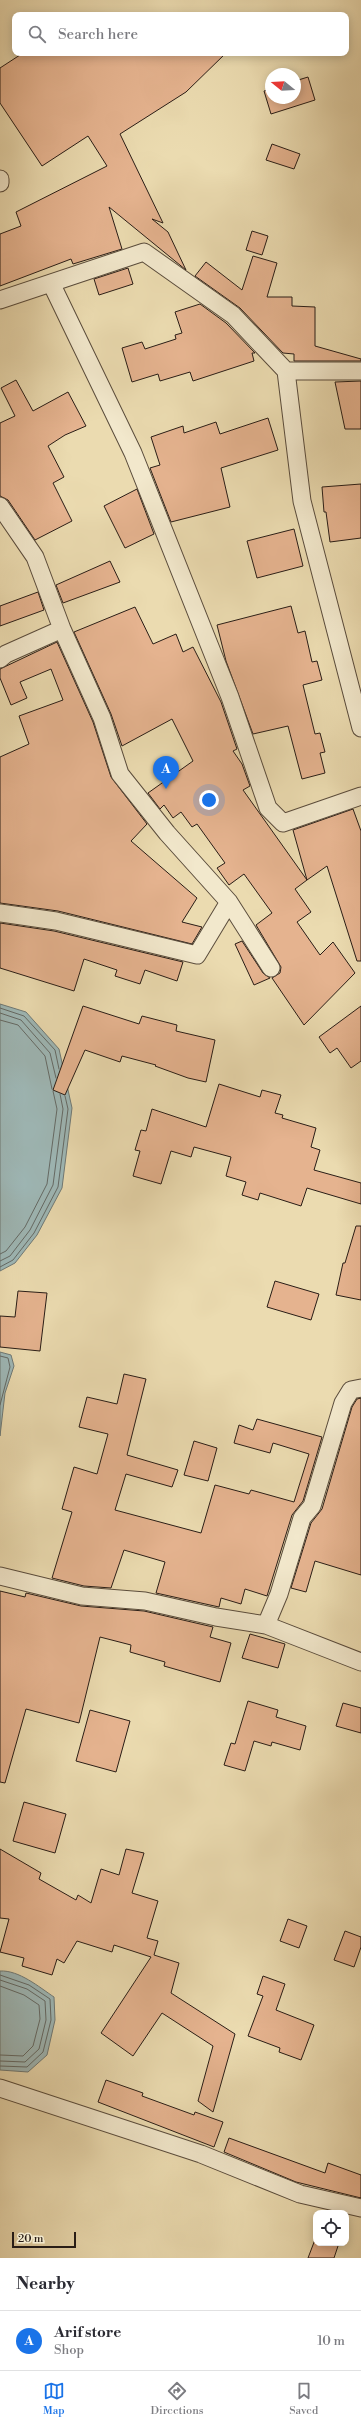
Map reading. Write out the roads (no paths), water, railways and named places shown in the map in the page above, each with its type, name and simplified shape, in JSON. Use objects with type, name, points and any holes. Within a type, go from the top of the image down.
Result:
[{"type":"street","points":[[0,300],[144,252],[234,315],[286,370],[302,501],[361,728]]},
{"type":"street","points":[[51,283],[133,454],[230,697],[268,808],[283,823],[361,796]]},
{"type":"street","points":[[286,370],[361,371]]},
{"type":"street","points":[[0,506],[35,557],[62,629],[102,718],[120,774],[167,833],[229,902],[271,968]]},
{"type":"street","points":[[0,659],[6,654],[62,629]]},
{"type":"street","points":[[0,913],[56,921],[197,955],[229,902]]},
{"type":"street","points":[[266,1625],[279,1594],[302,1518],[312,1506],[343,1403],[351,1390],[361,1388]]},
{"type":"street","points":[[0,1576],[82,1596],[145,1602],[266,1625],[361,1662]]},
{"type":"street","points":[[0,2088],[201,2154],[300,2194],[361,2208]]},
{"type":"water","points":[[0,1004],[26,1012],[59,1049],[72,1108],[62,1188],[37,1235],[15,1263],[0,1271]]},
{"type":"water","points":[[0,1352],[11,1355],[14,1366],[5,1393],[0,1436]]},
{"type":"water","points":[[0,1971],[7,1971],[21,1976],[54,1997],[55,2020],[47,2055],[28,2072],[0,2070]]},
{"type":"place","name":"Arif store","points":[[166,789]]}]
